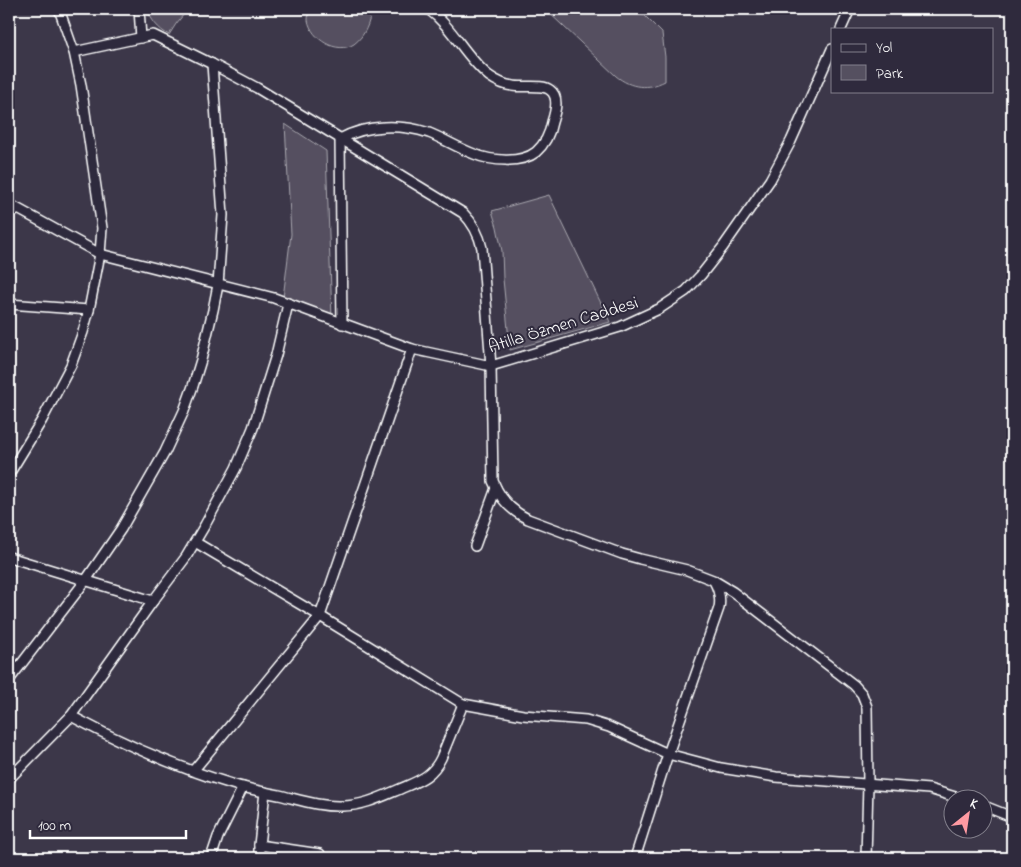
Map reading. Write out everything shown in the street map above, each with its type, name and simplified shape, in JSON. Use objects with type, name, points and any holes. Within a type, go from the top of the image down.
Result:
[{"type":"street","points":[[9,474],[65,379],[78,349],[89,310],[100,254],[102,228],[81,85],[74,52],[59,9]]},
{"type":"street","points":[[64,9],[64,24]]},
{"type":"street","points":[[139,9],[141,38]]},
{"type":"street","points":[[340,139],[366,129],[386,127],[408,129],[429,134],[481,157],[504,160],[527,157],[544,143],[555,112],[556,101],[552,91],[546,88],[513,86],[495,80],[484,72],[467,54],[441,20],[428,9]]},
{"type":"street","points":[[841,28],[850,9]]},
{"type":"street","points":[[74,52],[153,35],[212,64],[291,107],[340,139],[463,213],[475,227],[482,248],[491,366],[493,481],[499,495],[508,506],[528,519],[622,554],[688,570],[713,580],[733,592],[858,690],[867,707],[868,784],[866,858]]},
{"type":"street","name":"Atilla Özmen Caddesi","points":[[9,204],[100,254],[274,298],[412,349],[491,366],[620,327],[659,309],[686,291],[723,247],[770,180],[791,141],[831,51]]},
{"type":"street","points":[[9,680],[86,580],[137,502],[173,435],[190,394],[214,310],[218,285],[223,215],[212,64]]},
{"type":"street","points":[[340,139],[342,324]]},
{"type":"street","points":[[9,304],[89,310]]},
{"type":"street","points":[[9,780],[71,716],[195,542],[236,468],[253,428],[276,355],[288,304]]},
{"type":"street","points":[[193,771],[320,616],[412,349]]},
{"type":"street","points":[[474,546],[496,488]]},
{"type":"street","points":[[195,542],[463,704],[523,715],[575,718],[597,723],[668,754],[694,762],[747,772],[929,789],[944,794]]},
{"type":"street","points":[[9,557],[153,601]]},
{"type":"street","points":[[636,857],[668,754],[720,608],[720,596],[713,580]]},
{"type":"street","points":[[71,716],[123,742],[193,771],[243,787],[323,805],[343,806],[377,799],[422,780],[433,771],[438,765],[463,704]]},
{"type":"street","points":[[211,858],[218,837],[243,787]]},
{"type":"street","points":[[259,858],[265,792]]},
{"type":"street","points":[[994,810],[1012,817]]},
{"type":"street","points":[[259,846],[320,854]]},
{"type":"lane","points":[[636,857],[650,858]]},
{"type":"green space","points":[[147,9],[188,9],[169,35],[155,24]]},
{"type":"green space","points":[[310,9],[371,10],[368,24],[361,37],[354,44],[340,48],[319,39],[314,33],[308,20]]},
{"type":"green space","points":[[545,9],[638,9],[662,33],[665,81],[646,87],[633,85],[622,80]]},
{"type":"green space","points":[[285,124],[326,151],[332,319],[283,298],[291,234]]},
{"type":"green space","points":[[549,195],[610,322],[510,350],[502,251],[492,211]]}]
